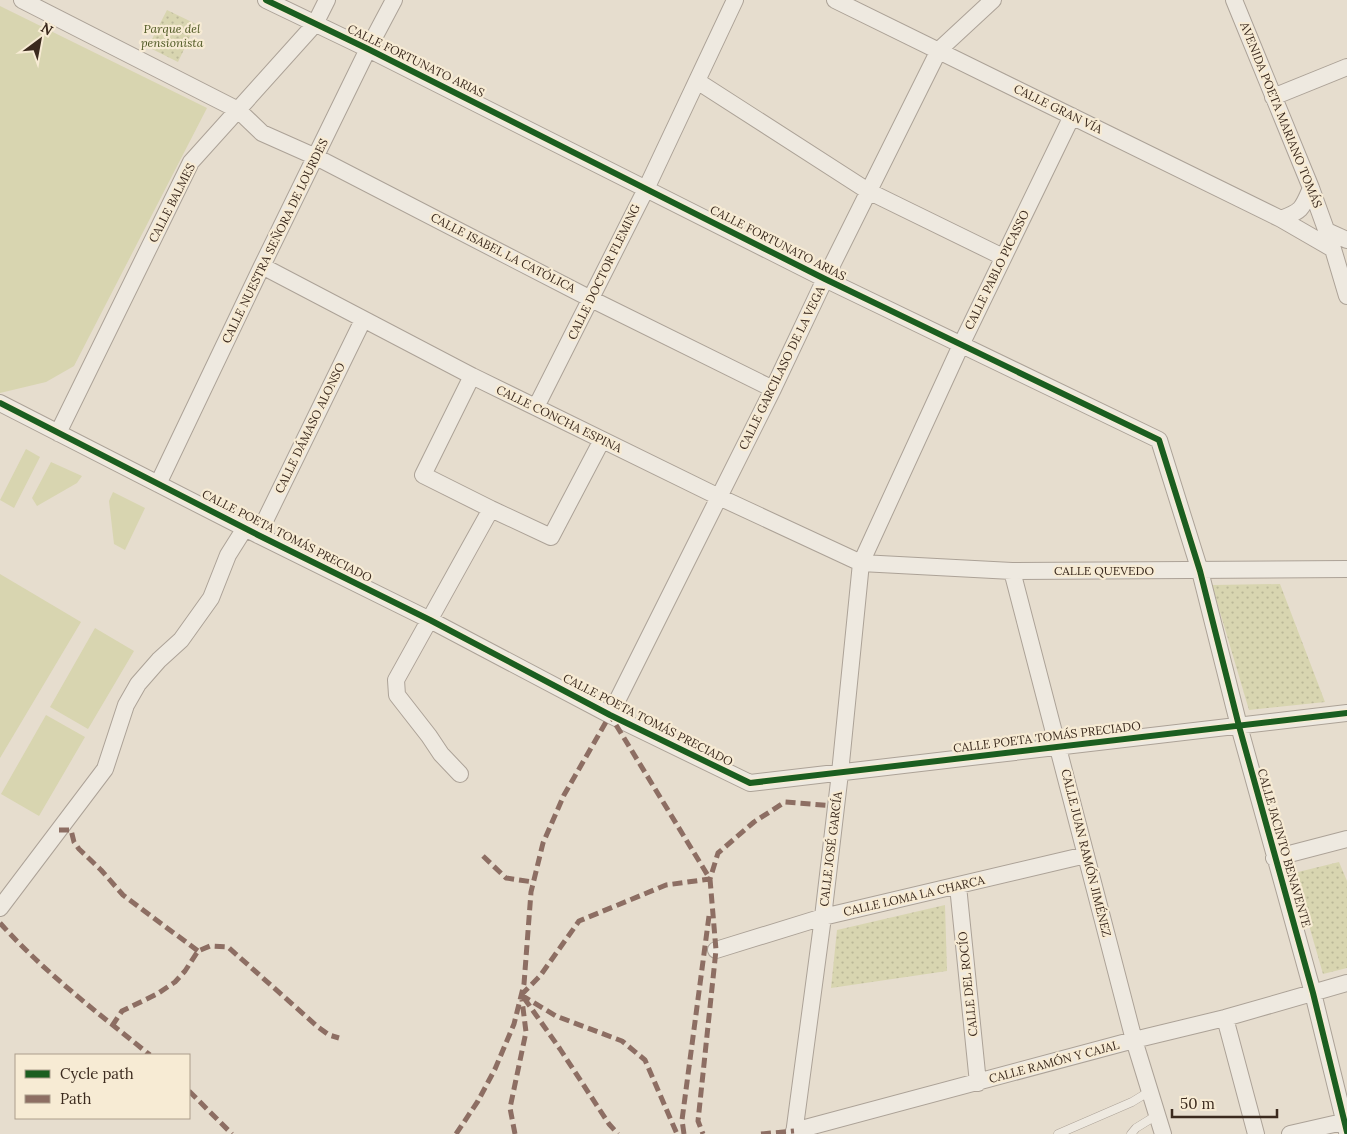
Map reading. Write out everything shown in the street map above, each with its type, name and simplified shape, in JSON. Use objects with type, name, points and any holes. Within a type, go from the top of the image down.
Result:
[{"type":"street","name":"CALLE FORTUNATO ARIAS","points":[[266,0],[368,49],[825,279],[1159,440],[1200,571]]},
{"type":"street","name":"CALLE BALMES","points":[[58,433],[191,162],[315,24],[327,0]]},
{"type":"street","name":"CALLE NUESTRA SEÑORA DE LOURDES","points":[[158,484],[262,266],[368,49],[394,0]]},
{"type":"street","name":"CALLE DOCTOR FLEMING","points":[[536,407],[646,189],[735,0]]},
{"type":"street","name":"CALLE GRAN VÍA","points":[[835,0],[1281,219],[1340,244]]},
{"type":"street","points":[[939,50],[993,0]]},
{"type":"street","name":"AVENIDA POETA MARIANO TOMÁS","points":[[1234,0],[1257,53],[1272,96],[1327,231],[1340,244],[1347,296]]},
{"type":"street","points":[[1245,0],[1257,53]]},
{"type":"street","name":"CALLE ISABEL LA CATÓLICA","points":[[33,2],[238,110],[262,133],[316,157],[773,389]]},
{"type":"street","name":"CALLE GARCILASO DE LA VEGA","points":[[610,715],[773,389],[868,191],[939,50]]},
{"type":"street","points":[[1272,96],[1347,67]]},
{"type":"street","points":[[697,81],[868,191],[1003,257]]},
{"type":"street","name":"CALLE PABLO PICASSO","points":[[861,563],[961,344],[1072,116]]},
{"type":"street","points":[[1281,219],[1298,212],[1304,205],[1311,188]]},
{"type":"street","name":"CALLE CONCHA ESPINA","points":[[262,266],[472,376],[719,497],[861,563]]},
{"type":"street","name":"CALLE DÁMASO ALONSO","points":[[0,908],[105,769],[126,705],[138,684],[180,640],[211,598],[228,556],[251,532],[363,320]]},
{"type":"street","points":[[472,376],[423,475],[490,510],[551,537],[602,440]]},
{"type":"street","name":"CALLE POETA TOMÁS PRECIADO","points":[[0,404],[251,532],[430,620],[610,715],[750,783],[1347,713]]},
{"type":"street","points":[[460,774],[440,754],[397,695],[396,680],[490,510]]},
{"type":"street","name":"CALLE QUEVEDO","points":[[861,563],[1012,571],[1347,570]]},
{"type":"street","name":"CALLE JOSÉ GARCÍA","points":[[794,1132],[840,773],[861,563]]},
{"type":"street","name":"CALLE JUAN RAMÓN JIMÉNEZ","points":[[1012,571],[1134,1040],[1163,1134]]},
{"type":"street","name":"CALLE JACINTO BENAVENTE","points":[[1200,571],[1239,726],[1274,858],[1313,993],[1346,1125]]},
{"type":"street","points":[[1274,858],[1347,839]]},
{"type":"street","name":"CALLE LOMA LA CHARCA","points":[[716,950],[823,917],[1086,855]]},
{"type":"street","name":"CALLE DEL ROCÍO","points":[[958,886],[978,1083]]},
{"type":"street","name":"CALLE RAMÓN Y CAJAL","points":[[794,1132],[1347,984]]},
{"type":"street","points":[[1225,1018],[1256,1134]]},
{"type":"street","points":[[1290,1134],[1346,1125]]},
{"type":"lane","points":[[1058,1134],[1132,1102],[1150,1091]]},
{"type":"lane","points":[[1131,1134],[1136,1128],[1157,1115]]},
{"type":"green space","points":[[0,6],[207,108],[74,366],[46,382],[0,393]]},
{"type":"green space","name":"Parque del pensionista","points":[[167,10],[196,24],[178,62],[148,47]]},
{"type":"green space","points":[[26,449],[40,457],[14,508],[0,500]]},
{"type":"green space","points":[[51,462],[82,476],[77,483],[37,506],[32,498]]},
{"type":"green space","points":[[113,492],[145,508],[125,550],[114,544],[109,501]]},
{"type":"green space","points":[[0,574],[81,622],[0,758]]},
{"type":"green space","points":[[1280,584],[1325,702],[1249,710],[1212,585]]},
{"type":"green space","points":[[95,628],[134,651],[88,729],[50,707]]},
{"type":"green space","points":[[46,715],[85,737],[39,816],[1,794]]},
{"type":"green space","points":[[1339,862],[1347,881],[1347,968],[1323,974],[1294,873]]},
{"type":"green space","points":[[945,905],[947,971],[831,988],[837,930]]},
{"type":"marked path","points":[[456,1134],[478,1101],[495,1069],[514,1024],[524,984],[531,892],[543,843],[564,795],[610,715],[710,879],[716,950],[698,1121],[703,1134]]},
{"type":"marked path","points":[[521,995],[540,976],[579,921],[666,885],[710,879],[718,853],[754,822],[785,802],[836,806]]},
{"type":"marked path","points":[[59,830],[71,830],[74,842],[79,849],[123,895],[198,951]]},
{"type":"marked path","points":[[483,856],[506,878],[533,882]]},
{"type":"marked path","points":[[684,1134],[682,1120],[709,916]]},
{"type":"marked path","points":[[0,923],[54,976],[149,1054]]},
{"type":"marked path","points":[[112,1026],[122,1011],[157,994],[175,982],[198,951],[210,946],[228,947],[318,1027],[329,1035],[339,1038]]},
{"type":"marked path","points":[[521,995],[556,1016],[622,1041],[645,1060],[677,1134]]},
{"type":"marked path","points":[[524,998],[609,1124],[618,1134]]},
{"type":"marked path","points":[[515,1134],[510,1108],[526,1032],[522,1000]]},
{"type":"marked path","points":[[190,1092],[232,1134]]},
{"type":"marked path","points":[[761,1134],[794,1131]]},
{"type":"cycle path","points":[[266,0],[368,49],[825,279],[1159,440],[1200,571],[1239,726],[1313,993],[1347,1132]]},
{"type":"cycle path","points":[[0,403],[258,535],[430,620],[610,715],[750,783],[1347,713]]}]
